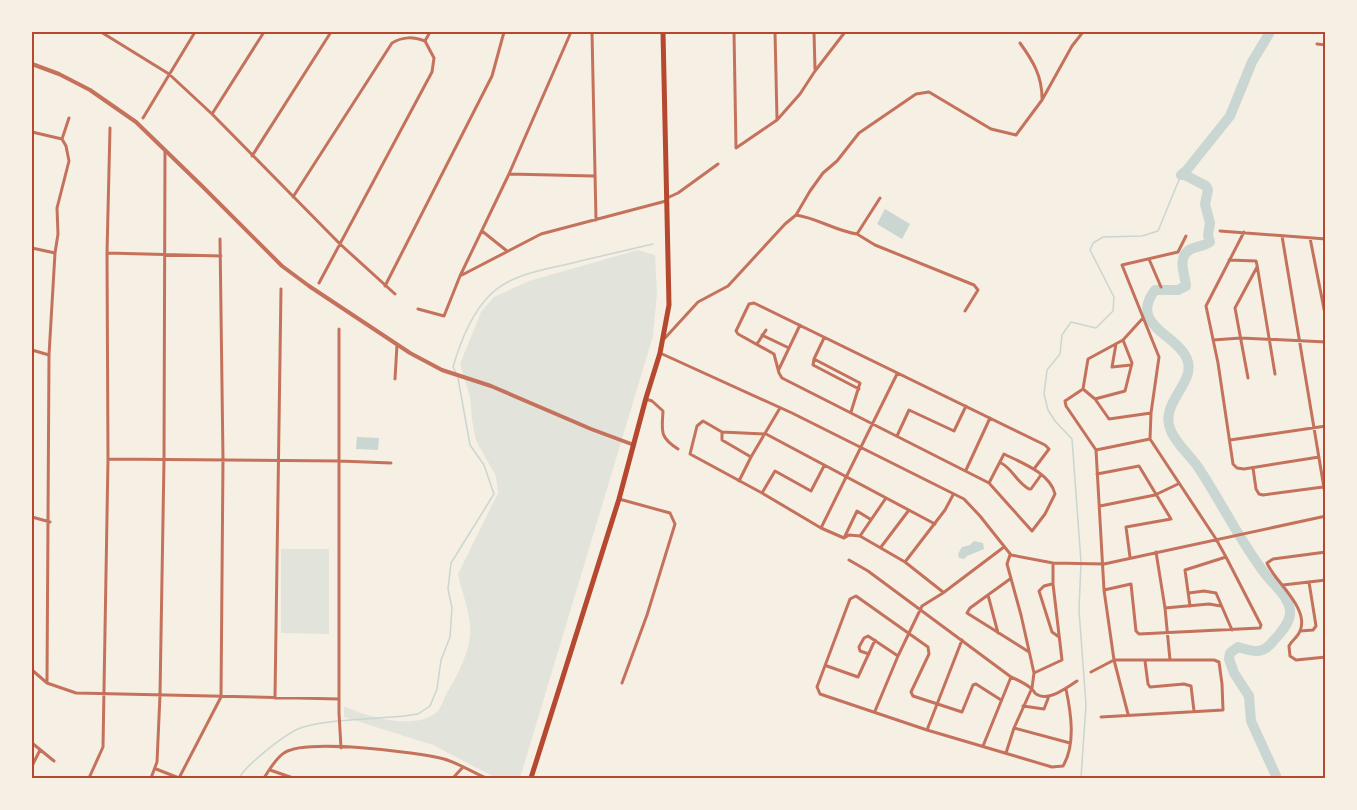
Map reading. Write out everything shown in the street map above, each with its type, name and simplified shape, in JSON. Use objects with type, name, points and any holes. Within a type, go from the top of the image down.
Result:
[{"type":"main road","points":[[531,778],[619,499],[664,339],[669,305],[669,257],[663,32]]},
{"type":"street","points":[[101,32],[169,74],[212,114],[340,244],[395,294]]},
{"type":"street","points":[[144,118],[195,32]]},
{"type":"street","points":[[212,114],[264,32]]},
{"type":"street","points":[[252,156],[331,32]]},
{"type":"street","points":[[425,41],[430,32]]},
{"type":"street","points":[[385,286],[492,76],[504,32]]},
{"type":"street","points":[[418,309],[444,316],[571,32]]},
{"type":"street","points":[[592,32],[596,220]]},
{"type":"street","points":[[734,32],[736,148],[777,120],[800,94],[845,32]]},
{"type":"street","points":[[775,32],[777,120]]},
{"type":"street","points":[[814,32],[815,71]]},
{"type":"street","points":[[664,339],[698,302],[728,286],[796,215],[823,173],[837,161],[859,133],[916,94],[929,92],[991,129],[1016,135],[1042,100],[1072,46],[1083,32]]},
{"type":"street","points":[[293,197],[392,43],[412,37],[425,41],[434,58],[432,72],[319,283]]},
{"type":"street","points":[[1020,43],[1038,69],[1042,100]]},
{"type":"street","points":[[1317,44],[1326,45]]},
{"type":"street","points":[[32,64],[90,90],[136,122],[282,266],[410,353],[442,370],[491,386],[634,445]]},
{"type":"street","points":[[62,139],[69,118]]},
{"type":"street","points":[[89,778],[103,751],[110,128]]},
{"type":"street","points":[[32,132],[62,139],[69,161],[58,202],[50,355],[47,683]]},
{"type":"street","points":[[151,778],[156,769],[160,695],[164,460],[165,149]]},
{"type":"street","points":[[460,276],[541,234],[667,199],[718,164]]},
{"type":"street","points":[[509,174],[594,176]]},
{"type":"street","points":[[857,234],[880,198]]},
{"type":"street","points":[[796,215],[857,234],[875,244],[974,285],[978,290],[965,311]]},
{"type":"street","points":[[482,231],[507,251]]},
{"type":"street","points":[[1221,231],[1326,239]]},
{"type":"street","points":[[1244,232],[1206,306],[1233,464],[1237,468],[1253,468],[1319,457]]},
{"type":"street","points":[[1104,590],[1131,584],[1137,633],[1232,630],[1260,628],[1261,625],[1227,557],[1150,439],[1151,413],[1159,357],[1122,265],[1178,252],[1186,236]]},
{"type":"street","points":[[1282,236],[1326,500]]},
{"type":"street","points":[[1310,238],[1326,319]]},
{"type":"street","points":[[156,769],[179,778],[221,697],[223,459],[220,239]]},
{"type":"street","points":[[32,248],[55,253]]},
{"type":"street","points":[[107,253],[221,256]]},
{"type":"street","points":[[1149,259],[1161,288]]},
{"type":"street","points":[[1230,260],[1256,261],[1275,374]]},
{"type":"street","points":[[1248,378],[1235,309],[1257,265]]},
{"type":"street","points":[[275,698],[281,289]]},
{"type":"street","points":[[989,483],[1004,454],[1034,469],[1052,486],[1055,494],[1045,514],[1032,531],[989,483],[782,378],[774,354],[736,331],[749,304],[754,303],[1038,441],[1049,448],[1034,469]]},
{"type":"street","points":[[1128,714],[1114,660],[1104,590],[1096,450],[1066,406],[1065,401],[1083,389],[1088,359],[1123,340],[1143,318]]},
{"type":"street","points":[[779,369],[800,325]]},
{"type":"street","points":[[339,329],[339,732],[341,748]]},
{"type":"street","points":[[757,344],[766,330]]},
{"type":"street","points":[[762,335],[789,348]]},
{"type":"street","points":[[824,338],[813,365],[859,390]]},
{"type":"street","points":[[1213,340],[1241,338],[1326,342]]},
{"type":"street","points":[[1095,399],[1125,391],[1131,365],[1123,340]]},
{"type":"street","points":[[395,379],[397,344]]},
{"type":"street","points":[[1116,344],[1112,367],[1131,365]]},
{"type":"street","points":[[32,350],[50,355]]},
{"type":"street","points":[[660,353],[780,408],[964,499],[1011,555],[1053,563],[1104,564],[1229,535],[1326,516]]},
{"type":"street","points":[[814,359],[860,384],[850,412]]},
{"type":"street","points":[[820,528],[897,374]]},
{"type":"street","points":[[1083,389],[1095,399],[1109,419],[1151,413]]},
{"type":"street","points":[[646,399],[652,401],[663,411],[661,429],[663,436],[678,449]]},
{"type":"street","points":[[897,436],[909,410],[954,431],[966,406]]},
{"type":"street","points":[[740,481],[751,457],[780,408]]},
{"type":"street","points":[[966,470],[990,418]]},
{"type":"street","points":[[844,538],[820,528],[690,454],[699,423],[703,421],[722,432],[766,434],[935,524]]},
{"type":"street","points":[[1230,440],[1326,426]]},
{"type":"street","points":[[722,432],[722,440],[751,457]]},
{"type":"street","points":[[1096,450],[1150,439]]},
{"type":"street","points":[[108,459],[340,461],[391,464]]},
{"type":"street","points":[[1000,463],[1008,467],[1022,485],[1029,489],[1041,476]]},
{"type":"street","points":[[762,493],[776,471],[811,491],[824,466]]},
{"type":"street","points":[[1097,474],[1139,466],[1171,519],[1126,527],[1130,558]]},
{"type":"street","points":[[1253,468],[1259,494],[1323,487]]},
{"type":"street","points":[[1100,506],[1155,495],[1179,484]]},
{"type":"street","points":[[905,562],[945,510],[952,495]]},
{"type":"street","points":[[860,536],[886,498]]},
{"type":"street","points":[[619,499],[670,513],[675,524],[650,605],[622,683]]},
{"type":"street","points":[[881,547],[909,510]]},
{"type":"street","points":[[844,538],[857,512],[870,519]]},
{"type":"street","points":[[32,517],[50,522]]},
{"type":"street","points":[[844,538],[849,535],[860,536],[881,547],[905,562],[943,593]]},
{"type":"street","points":[[875,711],[920,609],[1004,547]]},
{"type":"street","points":[[1156,552],[1170,660]]},
{"type":"street","points":[[1326,552],[1269,560],[1268,566],[1293,599],[1301,619],[1300,632],[1289,646],[1292,658],[1296,660],[1326,657]]},
{"type":"street","points":[[1006,753],[1014,728],[1032,688],[1034,673],[1007,564],[1011,555]]},
{"type":"street","points":[[1190,606],[1185,570],[1227,557]]},
{"type":"street","points":[[849,560],[868,571],[1011,677],[1032,688],[1041,697],[1066,689],[1077,681]]},
{"type":"street","points":[[1034,673],[1061,661],[1053,563]]},
{"type":"street","points":[[1010,579],[970,608],[967,613],[1029,652]]},
{"type":"street","points":[[1283,585],[1326,580]]},
{"type":"street","points":[[1300,632],[1313,630],[1316,626],[1309,582]]},
{"type":"street","points":[[1053,584],[1044,586],[1040,591],[1052,632],[1059,637]]},
{"type":"street","points":[[1189,593],[1204,591],[1216,593],[1232,630]]},
{"type":"street","points":[[988,595],[998,633]]},
{"type":"street","points":[[1001,700],[976,684],[973,685],[962,712],[936,705],[912,694],[929,649],[855,596],[850,599],[817,687],[820,694],[927,730],[1052,767],[1063,766],[1070,743],[1071,728],[1066,689]]},
{"type":"street","points":[[1165,608],[1209,604],[1221,606]]},
{"type":"street","points":[[869,654],[860,651],[859,647],[868,636],[898,656]]},
{"type":"street","points":[[826,666],[858,677],[875,640]]},
{"type":"street","points":[[927,730],[962,640]]},
{"type":"street","points":[[1091,672],[1114,660],[1214,660],[1219,662],[1223,710],[1101,717]]},
{"type":"street","points":[[1145,661],[1150,687],[1184,684],[1191,686],[1194,711]]},
{"type":"street","points":[[32,670],[47,683],[76,693],[339,699]]},
{"type":"street","points":[[983,746],[1011,677]]},
{"type":"street","points":[[1023,706],[1044,709],[1049,696]]},
{"type":"street","points":[[1014,728],[1070,743]]},
{"type":"street","points":[[32,743],[54,760]]},
{"type":"street","points":[[264,778],[283,753],[292,749],[316,746],[380,748],[445,759],[486,778]]},
{"type":"street","points":[[32,766],[40,750]]},
{"type":"street","points":[[453,778],[463,767]]},
{"type":"street","points":[[270,770],[293,778]]},
{"type":"shaded area","points":[[885,209],[910,224],[902,239],[877,224]]},
{"type":"shaded area","points":[[638,250],[655,255],[657,293],[653,336],[520,778],[496,778],[433,745],[344,717],[344,706],[391,720],[416,721],[428,718],[439,710],[465,657],[470,629],[458,574],[498,493],[496,476],[476,441],[470,397],[460,364],[481,312],[494,297],[529,281]]},
{"type":"shaded area","points":[[357,437],[379,438],[378,450],[356,449]]},
{"type":"shaded area","points":[[974,541],[983,543],[984,549],[964,559],[959,558],[958,554],[962,547]]},
{"type":"shaded area","points":[[281,549],[329,549],[329,634],[281,633]]},
{"type":"waterway","points":[[1181,175],[1230,116],[1252,62],[1270,32]]},
{"type":"waterway","points":[[1081,778],[1086,705],[1079,610],[1081,562],[1072,439],[1048,410],[1044,394],[1047,370],[1060,354],[1062,335],[1071,322],[1096,328],[1113,311],[1114,297],[1090,250],[1093,243],[1103,237],[1142,236],[1158,231],[1181,175]]},
{"type":"waterway","points":[[1181,175],[1206,186],[1208,190],[1205,204],[1210,223],[1208,235],[1210,242],[1186,252],[1182,266],[1186,286],[1178,290],[1155,290],[1148,302],[1147,312],[1158,329],[1182,351],[1189,368],[1169,411],[1168,421],[1171,431],[1198,467],[1248,549],[1285,597],[1290,608],[1287,624],[1270,645],[1258,651],[1238,647],[1230,653],[1229,659],[1234,673],[1249,696],[1251,721],[1277,778]]},
{"type":"waterway","points":[[456,373],[453,367],[466,330],[482,304],[497,289],[518,277],[653,244]]},
{"type":"waterway","points":[[239,778],[268,749],[303,727],[340,721],[418,714],[430,706],[437,689],[441,660],[450,637],[452,608],[448,589],[451,563],[494,494],[484,465],[470,445],[458,378]]}]
